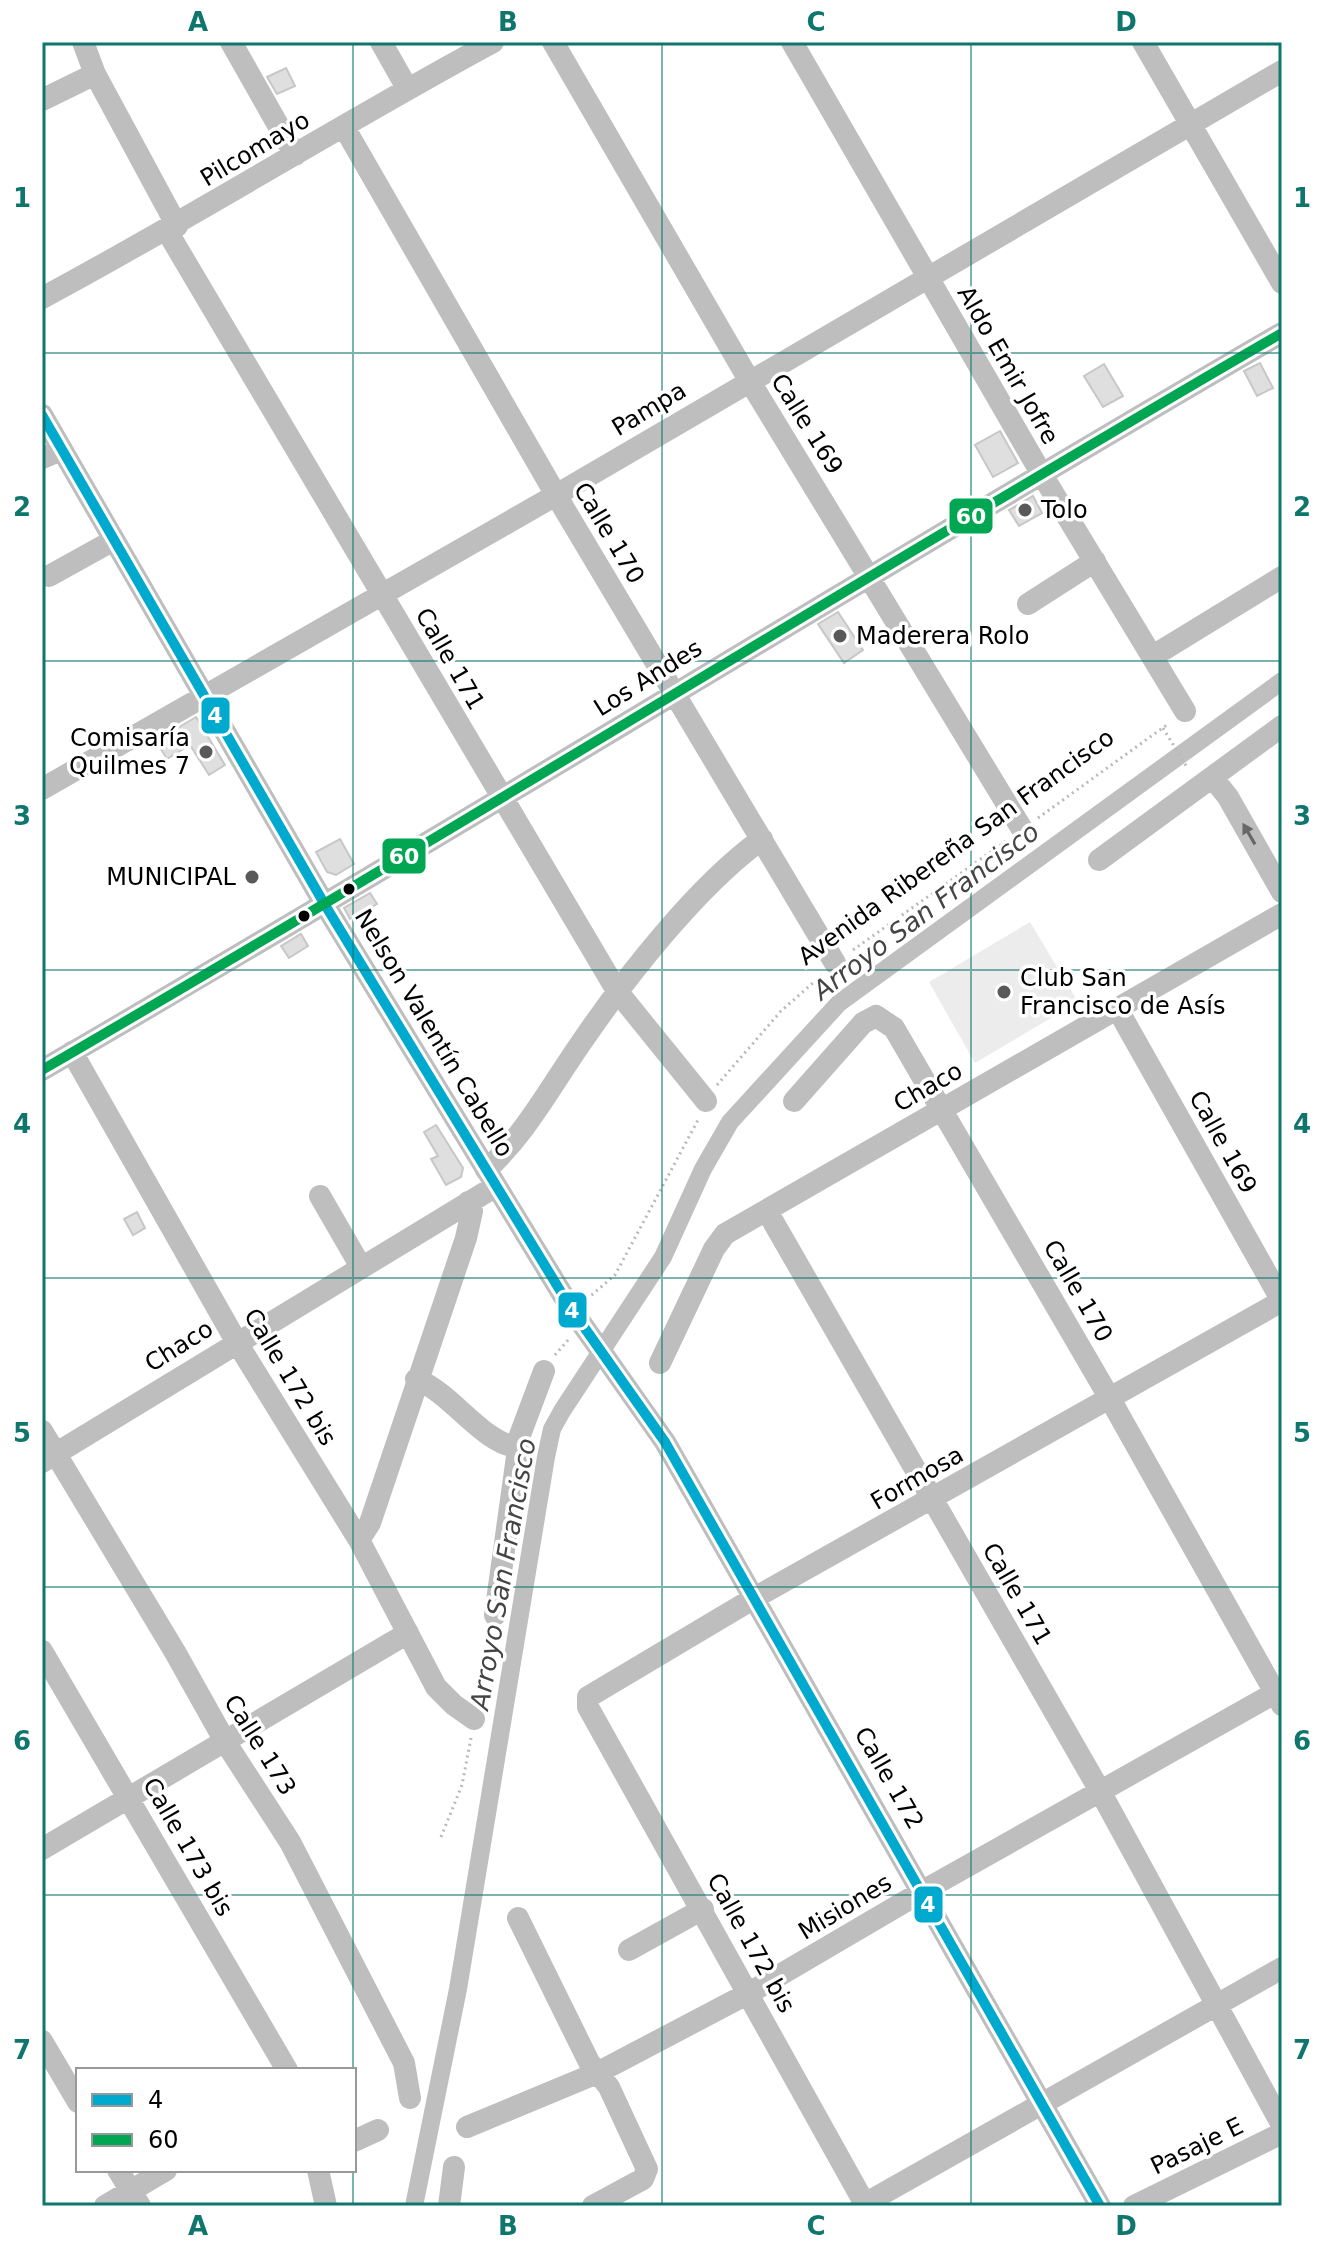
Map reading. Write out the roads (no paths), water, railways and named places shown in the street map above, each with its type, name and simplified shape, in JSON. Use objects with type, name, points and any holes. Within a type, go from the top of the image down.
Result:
[{"type":"street","name":"Calle 171","points":[[83,42],[95,74],[172,228],[502,800],[617,991],[706,1101]]},
{"type":"street","points":[[231,42],[295,155]]},
{"type":"street","points":[[381,42],[407,88]]},
{"type":"street","name":"Pilcomayo","points":[[42,298],[172,228],[407,88],[493,42]]},
{"type":"street","name":"Calle 169","points":[[553,42],[749,380],[1022,829]]},
{"type":"street","name":"Aldo Emir Jofre","points":[[792,42],[1041,473],[1185,711]]},
{"type":"street","points":[[1143,42],[1282,283]]},
{"type":"street","name":"Pampa","points":[[42,789],[556,495],[1282,71]]},
{"type":"street","points":[[42,100],[95,74]]},
{"type":"street","name":"Calle 170","points":[[344,127],[556,495],[835,963]]},
{"type":"street","name":"Los Andes","points":[[42,1070],[502,800],[674,692],[1282,333]]},
{"type":"street","name":"Nelson Valentín Cabello","points":[[42,415],[51,454],[114,540],[325,905],[576,1324],[624,1381]]},
{"type":"street","points":[[49,576],[114,540]]},
{"type":"street","points":[[1028,604],[1095,561]]},
{"type":"street","points":[[1153,656],[1282,577]]},
{"type":"street","points":[[1099,860],[1203,778],[1282,726]]},
{"type":"street","points":[[1203,778],[1228,797],[1282,892]]},
{"type":"street","name":"Chaco","points":[[49,1458],[468,1202],[491,1178],[617,991],[733,860],[762,839]]},
{"type":"street","name":"Chaco","points":[[660,1363],[719,1241],[943,1108],[1282,914]]},
{"type":"street","name":"Calle 169","points":[[1118,1010],[1282,1301]]},
{"type":"street","name":"Calle 170","points":[[794,1101],[863,1023],[876,1016],[894,1028],[943,1108],[1280,1696]]},
{"type":"street","name":"Calle 172 bis","points":[[72,1052],[236,1341],[359,1540],[436,1687],[474,1719]]},
{"type":"street","points":[[320,1196],[361,1267]]},
{"type":"street","points":[[359,1540],[370,1523],[466,1238],[472,1211],[468,1202]]},
{"type":"street","name":"Calle 171","points":[[767,1211],[1100,1791],[1219,2004],[1282,2125]]},
{"type":"street","name":"Formosa","points":[[588,1707],[592,1692],[1282,1301]]},
{"type":"street","points":[[495,1615],[518,1447],[544,1371]]},
{"type":"street","points":[[416,1379],[442,1391],[500,1443],[518,1447]]},
{"type":"street","name":"Calle 172","points":[[624,1381],[665,1442],[756,1597],[1100,2206]]},
{"type":"street","name":"Calle 173","points":[[42,1431],[49,1458],[175,1652],[226,1743],[306,1870],[404,2063],[410,2098]]},
{"type":"street","points":[[42,1849],[408,1633]]},
{"type":"street","name":"Calle 173 bis","points":[[42,1651],[286,2068]]},
{"type":"street","name":"Misiones","points":[[467,2127],[597,2073],[749,1993],[1100,1791],[1280,1696]]},
{"type":"street","name":"Calle 172 bis","points":[[588,1707],[703,1909],[864,2205]]},
{"type":"street","points":[[629,1950],[703,1909]]},
{"type":"street","points":[[518,1918],[597,2073],[609,2087],[647,2169],[643,2179],[593,2206]]},
{"type":"street","points":[[864,2205],[1282,1968]]},
{"type":"street","points":[[42,2041],[76,2099]]},
{"type":"street","points":[[356,2140],[378,2130]]},
{"type":"street","name":"Pasaje E","points":[[1134,2206],[1282,2133]]},
{"type":"street","points":[[449,2206],[454,2167]]},
{"type":"street","points":[[119,2172],[135,2198]]},
{"type":"street","points":[[105,2206],[135,2198],[164,2172]]},
{"type":"street","points":[[318,2172],[326,2206]]},
{"type":"waterway","name":"Arroyo San Francisco","points":[[414,2206],[458,1989],[546,1457],[552,1429],[562,1411],[663,1257],[703,1169],[730,1122],[839,1003],[1282,681]]},
{"type":"place","name":"Tolo","points":[[1025,510]]},
{"type":"place","name":"Maderera Rolo","points":[[840,636]]},
{"type":"place","name":"Comisaría Quilmes 7","points":[[206,752]]},
{"type":"place","name":"MUNICIPAL","points":[[252,877]]},
{"type":"place","name":"Club San Francisco de Asís","points":[[1004,992]]}]
